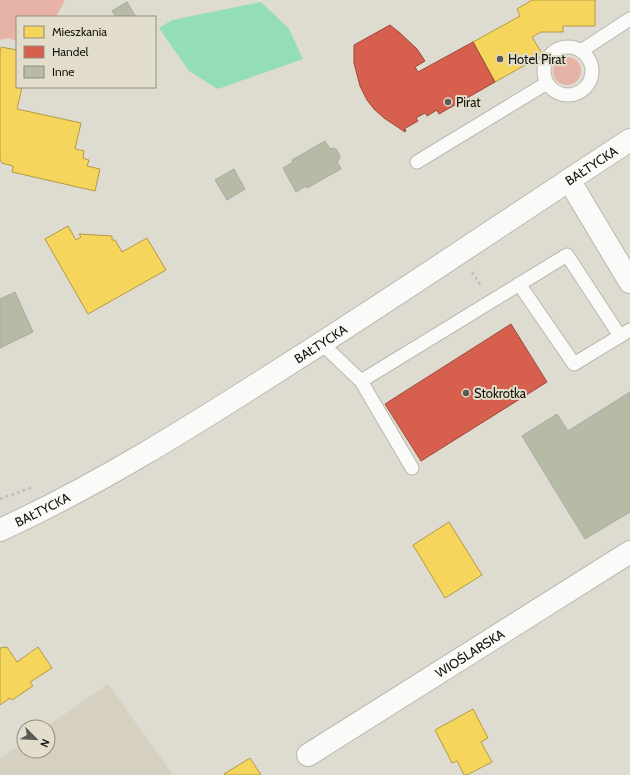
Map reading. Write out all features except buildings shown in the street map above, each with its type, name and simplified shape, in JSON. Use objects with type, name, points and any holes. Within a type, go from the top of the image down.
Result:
[{"type":"main road","name":"BAŁTYCKA","points":[[0,530],[128,463],[224,406],[630,140]]},
{"type":"main road","points":[[569,180],[630,282]]},
{"type":"main road","name":"WIOŚLARSKA","points":[[308,755],[630,552]]},
{"type":"lane","points":[[581,51],[630,19]]},
{"type":"lane","points":[[566,47],[574,48],[587,56],[591,63],[593,71],[591,79],[588,86],[582,92],[567,96],[558,94],[547,83],[544,75],[544,68],[547,60],[558,49],[566,47]]},
{"type":"lane","points":[[418,162],[547,83]]},
{"type":"lane","points":[[361,381],[519,284],[567,255],[625,333],[574,364],[519,284]]},
{"type":"lane","points":[[322,343],[361,381],[412,468]]},
{"type":"path","points":[[472,271],[482,288]]},
{"type":"shaded area","points":[[0,0],[65,0],[57,16],[16,16],[16,41],[8,38],[0,40]]},
{"type":"shaded area","points":[[261,2],[289,29],[303,59],[218,89],[189,71],[159,28],[172,20]]},
{"type":"shaded area","points":[[567,57],[577,61],[581,71],[577,81],[567,85],[557,81],[553,71],[557,61]]},
{"type":"shaded area","points":[[108,684],[173,775],[0,775],[0,759],[16,748],[16,759],[56,759],[56,720]]},
{"type":"place","name":"Hotel Pirat","points":[[500,59]]},
{"type":"place","name":"Pirat","points":[[448,102]]},
{"type":"place","name":"Stokrotka","points":[[466,393]]}]
